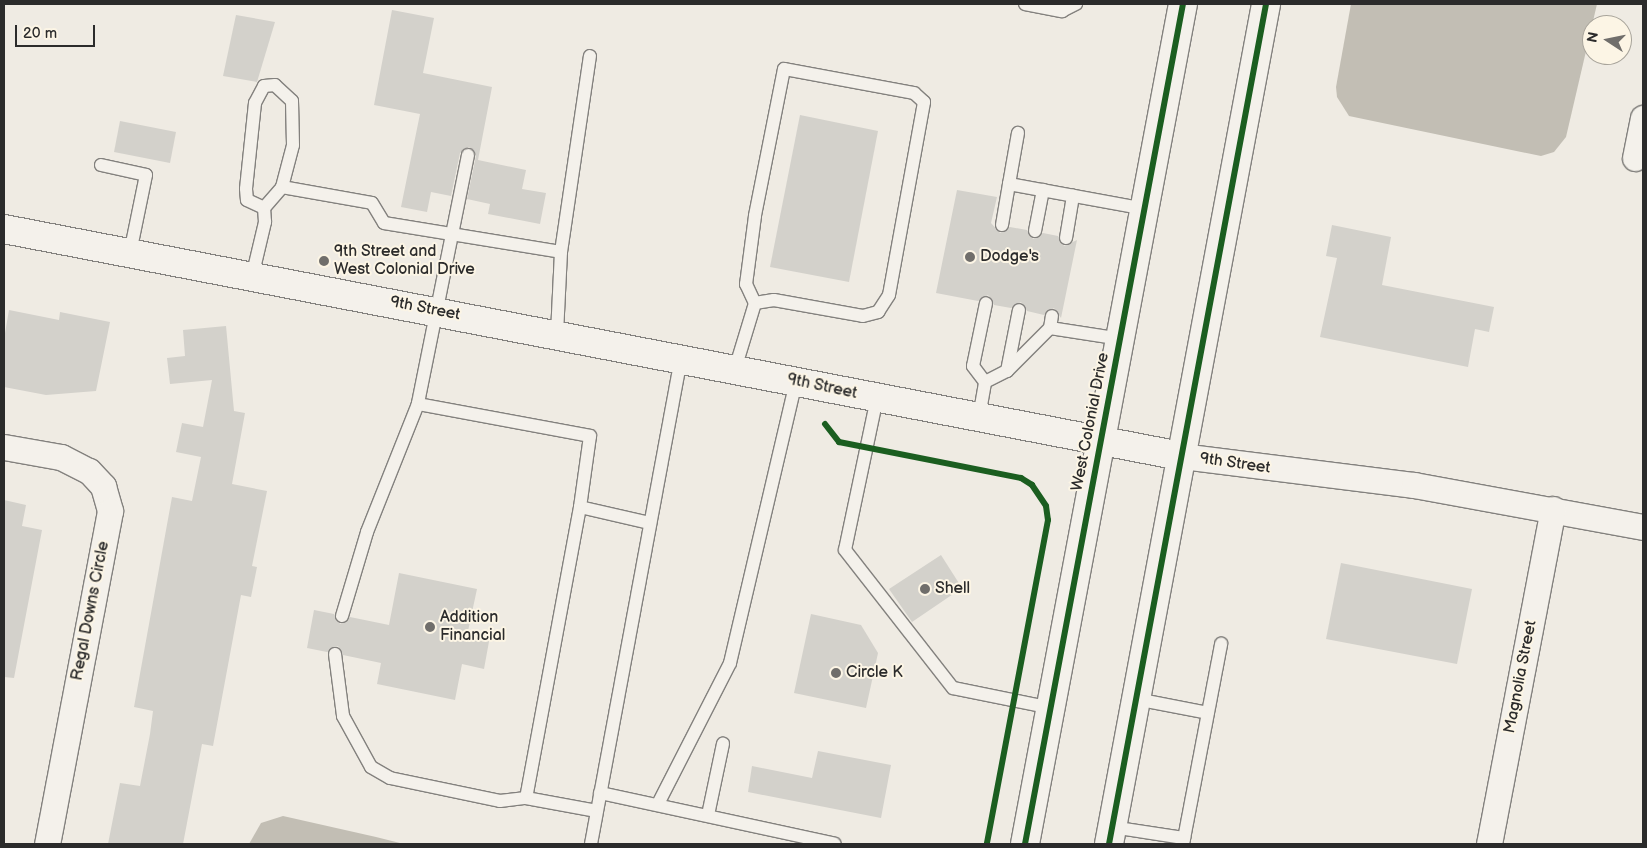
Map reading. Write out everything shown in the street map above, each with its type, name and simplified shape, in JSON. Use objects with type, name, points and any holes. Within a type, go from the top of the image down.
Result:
[{"type":"main road","name":"West Colonial Drive","points":[[1025,844],[1183,4]]},
{"type":"main road","points":[[1110,836],[1266,4]]},
{"type":"main road","name":"9th Street","points":[[4,229],[557,334],[1181,456]]},
{"type":"street","points":[[1635,158],[1643,118]]},
{"type":"street","name":"Regal Downs Circle","points":[[4,447],[61,457],[89,471],[103,486],[110,512],[47,844]]},
{"type":"street","name":"9th Street","points":[[1181,456],[1414,485],[1553,509],[1643,528]]},
{"type":"street","name":"Magnolia Street","points":[[1489,844],[1553,509]]},
{"type":"lane","points":[[1025,4],[1062,11],[1076,4]]},
{"type":"lane","points":[[557,334],[561,252],[590,56]]},
{"type":"lane","points":[[735,369],[755,303],[746,284],[753,226],[784,69],[914,93],[924,102],[889,295],[878,312],[863,316],[774,300],[755,303]]},
{"type":"lane","points":[[252,277],[265,222],[264,208],[282,187],[294,145],[292,101],[275,85],[264,86],[255,103],[246,189],[247,200],[264,208]]},
{"type":"lane","points":[[1002,225],[1018,133]]},
{"type":"lane","points":[[342,616],[367,532],[418,404],[455,234],[468,155]]},
{"type":"lane","points":[[101,165],[146,175],[130,253]]},
{"type":"lane","points":[[1009,184],[1145,209]]},
{"type":"lane","points":[[282,187],[372,203],[384,223],[440,236],[455,234],[561,252]]},
{"type":"lane","points":[[1034,231],[1043,190]]},
{"type":"lane","points":[[1066,238],[1073,196]]},
{"type":"lane","points":[[979,417],[985,382],[973,366],[986,303]]},
{"type":"lane","points":[[1007,371],[1019,310]]},
{"type":"lane","points":[[985,382],[1007,371],[1051,322],[1121,339]]},
{"type":"lane","points":[[591,844],[681,358]]},
{"type":"lane","points":[[658,804],[730,663],[796,382]]},
{"type":"lane","points":[[877,398],[845,550],[953,688],[1050,708]]},
{"type":"lane","points":[[418,404],[590,436],[580,507],[526,798]]},
{"type":"lane","points":[[580,507],[650,523]]},
{"type":"lane","points":[[1110,836],[1184,841],[1221,644]]},
{"type":"lane","points":[[335,654],[344,716],[371,767],[390,778],[500,801],[526,798],[597,811]]},
{"type":"lane","points":[[1136,699],[1208,713]]},
{"type":"lane","points":[[708,814],[723,744]]},
{"type":"lane","points":[[600,793],[708,814],[835,844]]},
{"type":"shaded area","points":[[1351,4],[1597,4],[1594,15],[1582,15],[1583,65],[1566,137],[1554,152],[1541,156],[1349,116],[1337,97],[1336,87]]},
{"type":"shaded area","points":[[283,816],[404,844],[249,844],[261,823]]},
{"type":"building","points":[[392,10],[434,18],[423,73],[492,87],[478,160],[526,170],[522,189],[546,193],[540,224],[488,214],[490,204],[467,199],[476,156],[469,147],[460,153],[451,196],[431,192],[427,212],[401,207],[420,114],[374,105]]},
{"type":"building","points":[[236,15],[275,22],[257,82],[223,76]]},
{"type":"building","points":[[800,115],[878,131],[849,282],[770,267]]},
{"type":"building","points":[[120,121],[176,132],[170,163],[114,152]]},
{"type":"building","points":[[957,190],[997,197],[991,223],[1000,233],[1010,227],[1027,230],[1033,239],[1043,233],[1058,236],[1064,246],[1077,240],[1061,318],[1054,308],[1044,315],[1027,311],[1021,302],[1011,308],[994,305],[988,295],[978,301],[936,293]]},
{"type":"building","points":[[1332,225],[1391,237],[1382,285],[1494,307],[1489,332],[1475,329],[1468,367],[1320,337],[1337,258],[1326,256]]},
{"type":"building","points":[[9,310],[59,320],[60,312],[110,322],[96,391],[46,395],[4,387],[4,339]]},
{"type":"building","points":[[226,326],[234,411],[245,413],[232,484],[267,491],[252,566],[257,567],[251,597],[241,595],[213,746],[202,744],[183,844],[108,844],[120,783],[140,786],[150,734],[153,711],[134,707],[172,497],[192,501],[201,457],[176,452],[182,423],[203,427],[212,380],[170,384],[167,358],[185,356],[183,330]]},
{"type":"building","points":[[4,500],[26,505],[22,526],[42,530],[14,678],[4,677]]},
{"type":"building","name":"Shell","points":[[941,555],[962,588],[912,622],[889,589]]},
{"type":"building","points":[[1341,563],[1472,589],[1457,664],[1326,639]]},
{"type":"building","points":[[399,573],[477,589],[468,631],[490,636],[484,669],[462,664],[455,700],[377,684],[381,663],[343,655],[338,646],[327,652],[307,648],[314,610],[334,614],[340,624],[350,617],[389,625]]},
{"type":"building","name":"Circle K","points":[[811,614],[861,625],[878,653],[866,708],[794,693]]},
{"type":"building","points":[[818,751],[891,765],[881,818],[748,792],[752,766],[812,778]]},
{"type":"cycle path","points":[[1025,844],[1183,4]]},
{"type":"cycle path","points":[[1109,844],[1266,4]]},
{"type":"cycle path","points":[[825,424],[839,442],[1021,478],[1032,485],[1046,506],[1048,520],[987,844]]},
{"type":"place","name":"Dodge's","points":[[970,257]]},
{"type":"place","name":"9th Street and West Colonial Drive","points":[[324,261]]},
{"type":"place","name":"Shell","points":[[925,589]]},
{"type":"place","name":"Addition Financial","points":[[430,627]]},
{"type":"place","name":"Circle K","points":[[836,673]]}]
